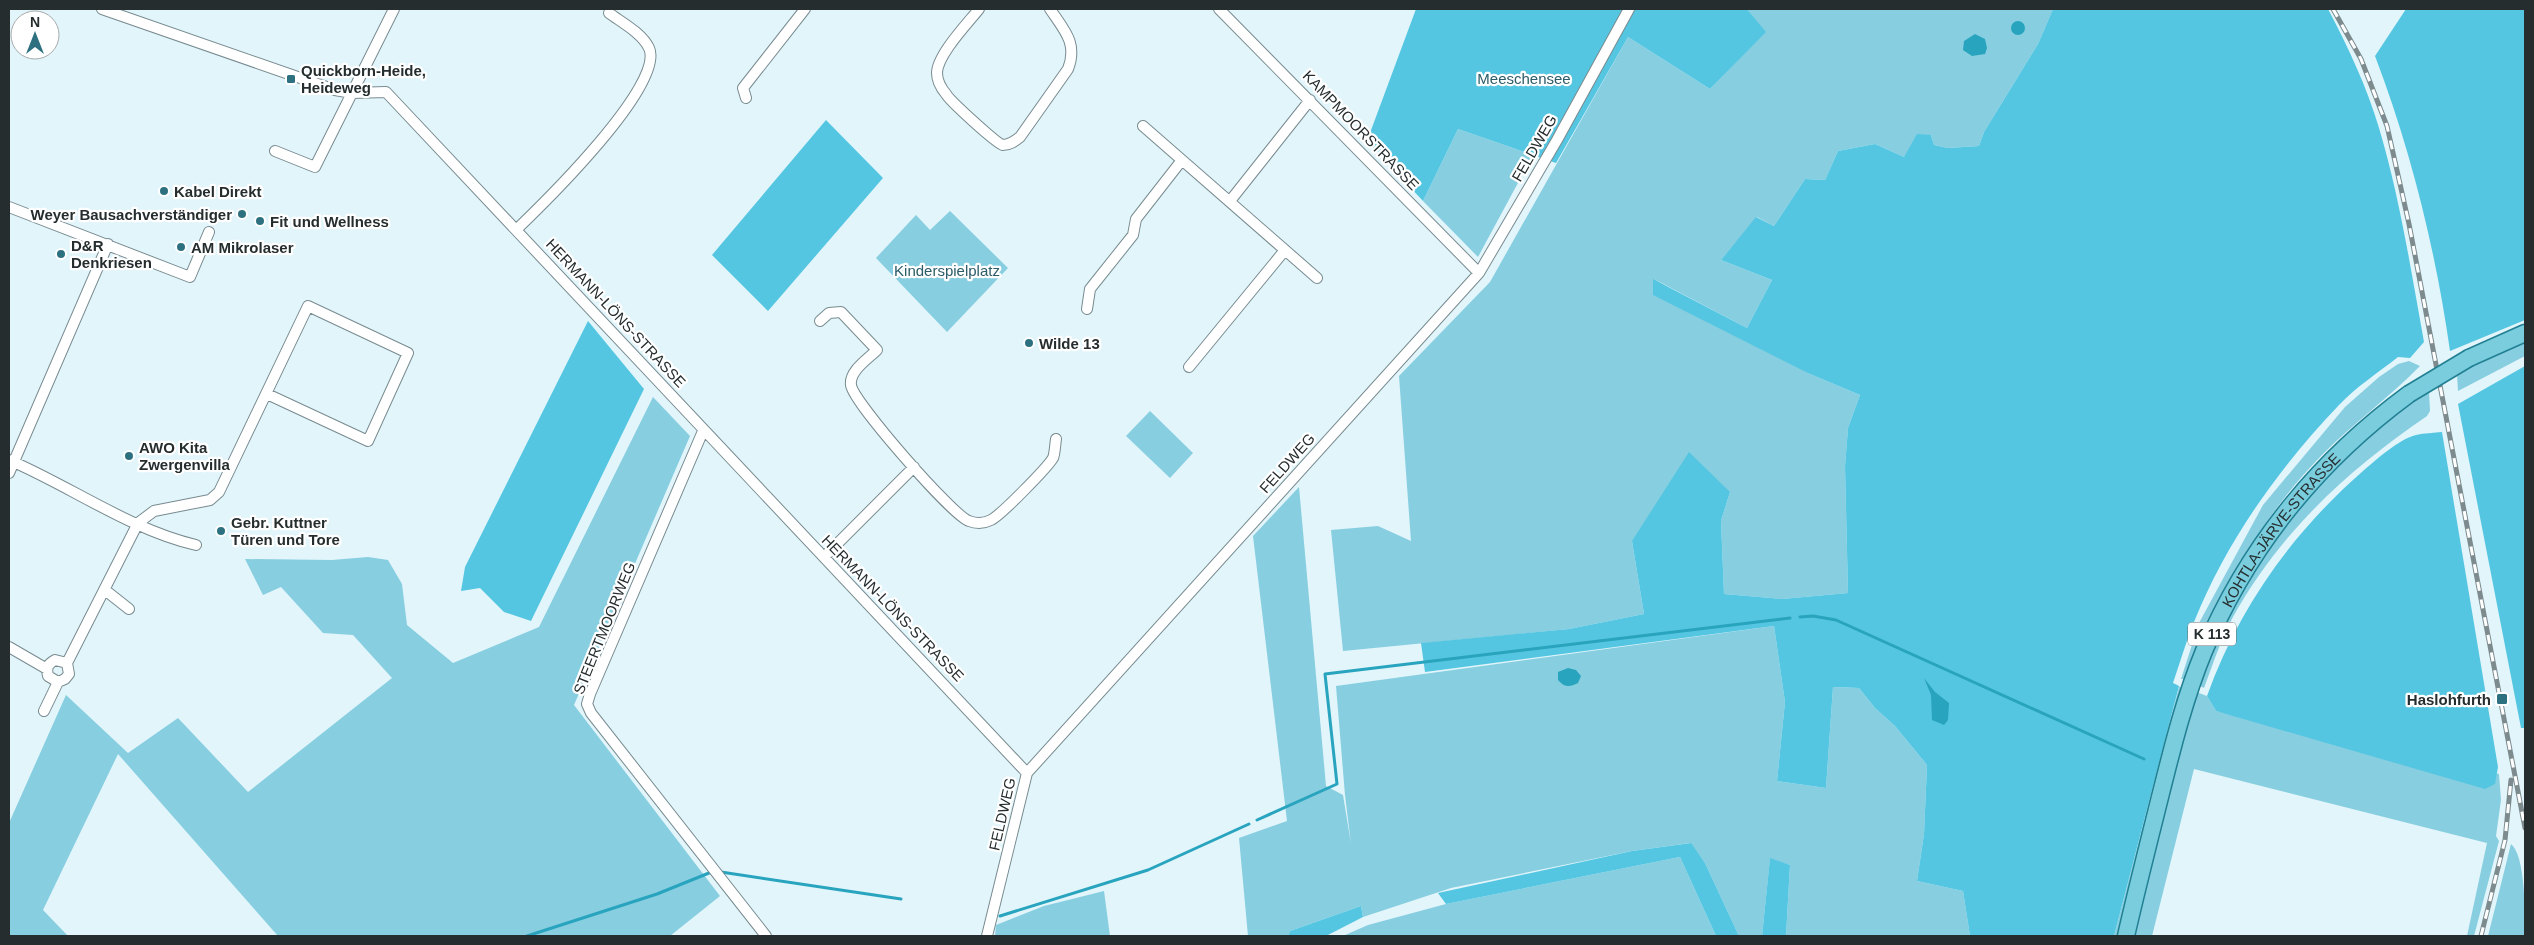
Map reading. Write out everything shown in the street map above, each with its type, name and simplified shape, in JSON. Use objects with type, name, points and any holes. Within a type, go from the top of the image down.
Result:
[{"type":"main road","name":"KOHTLA-JÄRVE-STRASSE","points":[[2126,936],[2182,712],[2197,668],[2221,612],[2269,533],[2310,482],[2362,430],[2409,394],[2470,358],[2525,333]]},
{"type":"street","name":"HERMANN-LÖNS-STRASSE","points":[[102,9],[335,90],[352,93],[386,92],[518,229],[703,432],[824,557],[1027,773]]},
{"type":"street","points":[[274,151],[315,167],[394,9]]},
{"type":"street","points":[[746,98],[743,88],[805,9]]},
{"type":"street","points":[[979,9],[941,59],[937,71],[939,83],[946,95],[965,111],[991,139],[1002,145],[1014,143],[1020,137],[1068,68],[1072,59],[1072,46],[1050,9]]},
{"type":"street","name":"KAMPMOORSTRASSE","points":[[1220,9],[1479,273]]},
{"type":"street","name":"FELDWEG","points":[[987,936],[1027,773],[1479,273],[1557,140],[1629,9]]},
{"type":"street","points":[[518,229],[592,153],[616,122],[645,73],[650,58],[649,48],[636,34],[609,13]]},
{"type":"street","points":[[1230,201],[1310,100]]},
{"type":"street","points":[[1143,126],[1317,278]]},
{"type":"street","points":[[1087,309],[1090,289],[1133,234],[1136,219],[1182,160]]},
{"type":"street","points":[[9,207],[190,277],[210,232]]},
{"type":"street","points":[[9,473],[11,461],[108,244]]},
{"type":"street","points":[[1189,367],[1285,250]]},
{"type":"street","points":[[44,711],[58,682],[65,679],[69,674],[67,663],[138,523],[154,511],[210,500],[220,492],[308,306],[408,353],[368,440],[267,394]]},
{"type":"street","points":[[820,322],[829,313],[841,312],[877,350],[853,373],[851,385],[866,411],[914,467],[960,516],[969,522],[980,523],[999,515],[1053,457],[1056,439]]},
{"type":"street","name":"STEERTMOORWEG","points":[[703,432],[590,694],[588,704],[591,713],[766,936]]},
{"type":"street","points":[[11,461],[138,523],[176,540],[196,545]]},
{"type":"street","points":[[824,557],[914,467]]},
{"type":"street","points":[[105,590],[129,609]]},
{"type":"street","points":[[9,647],[47,669]]},
{"type":"street","points":[[58,682],[48,676],[47,669],[49,664],[55,660],[67,663]]},
{"type":"green space","name":"Meeschensee","points":[[1416,9],[1747,9],[1766,32],[1710,89],[1628,37],[1556,163],[1458,129],[1423,201],[1367,141]]},
{"type":"green space","points":[[1747,9],[2053,9],[2038,44],[1984,132],[1979,146],[1948,148],[1934,145],[1931,135],[1904,157],[1875,144],[1838,151],[1825,180],[1805,179],[1774,226],[1757,217],[1721,260],[1772,280],[1747,328],[1654,279],[1810,374],[1860,395],[1848,428],[1845,466],[1848,593],[1782,599],[1724,594],[1721,521],[1730,492],[1632,541],[1644,614],[1569,629],[1343,651],[1331,530],[1378,526],[1411,541],[1399,376],[1490,282],[1628,37],[1710,89],[1765,32]]},
{"type":"green space","points":[[2053,9],[2328,9],[2369,97],[2379,128],[2399,208],[2424,342],[2410,358],[2398,357],[2339,405],[2275,480],[2256,506],[2222,562],[2194,622],[2173,683],[2179,686],[2114,936],[1970,936],[1963,891],[1917,881],[1924,834],[1927,765],[1895,726],[1875,708],[1859,688],[1833,687],[1826,788],[1777,781],[1785,702],[1774,626],[1425,672],[1421,643],[1569,629],[1644,614],[1632,541],[1689,452],[1730,492],[1721,521],[1724,594],[1782,599],[1848,593],[1845,466],[1848,428],[1860,395],[1810,374],[1653,295],[1653,279],[1747,328],[1772,280],[1721,260],[1756,217],[1774,226],[1805,179],[1825,180],[1838,151],[1875,144],[1904,157],[1917,134],[1931,135],[1934,145],[1948,148],[1979,146],[1984,132],[2038,44]]},
{"type":"green space","points":[[2406,9],[2525,9],[2525,320],[2450,351],[2430,239],[2421,202],[2400,128],[2375,56]]},
{"type":"green space","points":[[826,120],[883,178],[768,311],[712,255]]},
{"type":"green space","points":[[1458,129],[1533,155],[1478,257],[1423,201]]},
{"type":"green space","name":"Kinderspielplatz","points":[[950,211],[1008,268],[947,332],[876,258],[916,215],[930,230]]},
{"type":"green space","points":[[588,321],[644,389],[531,621],[504,612],[480,588],[461,591],[465,567]]},
{"type":"green space","points":[[2525,340],[2525,356],[2458,391],[2457,374],[2493,353]]},
{"type":"green space","points":[[2409,361],[2420,366],[2333,444],[2298,481],[2278,506],[2259,533],[2226,589],[2185,679],[2181,679],[2199,623],[2263,505],[2345,407],[2379,377],[2398,364]]},
{"type":"green space","points":[[2525,366],[2525,728],[2521,728],[2458,404]]},
{"type":"green space","points":[[2429,391],[2430,411],[2427,416],[2370,458],[2343,481],[2294,530],[2272,557],[2233,617],[2204,688],[2200,686],[2198,682],[2209,652],[2259,558],[2330,466],[2414,396]]},
{"type":"green space","points":[[653,397],[690,436],[574,705],[720,896],[670,936],[278,936],[118,754],[43,910],[68,936],[9,936],[9,823],[66,695],[128,753],[178,718],[248,792],[392,678],[353,635],[323,633],[281,587],[263,595],[245,559],[332,560],[368,557],[388,560],[402,584],[407,625],[453,663],[539,627]]},
{"type":"green space","points":[[1150,411],[1193,453],[1170,478],[1126,436]]},
{"type":"green space","points":[[2442,432],[2498,767],[2495,784],[2485,789],[2216,711],[2207,696],[2220,663],[2252,602],[2291,546],[2314,519],[2363,471],[2395,445],[2416,435]]},
{"type":"green space","points":[[1299,487],[1326,786],[1343,795],[1351,844],[1336,686],[1774,626],[1785,702],[1777,781],[1826,788],[1833,687],[1859,688],[1875,708],[1895,726],[1927,765],[1924,834],[1917,881],[1963,891],[1970,936],[1786,936],[1790,865],[1770,859],[1762,936],[1739,936],[1705,863],[1690,843],[1632,851],[1451,888],[1363,917],[1361,906],[1290,931],[1288,936],[1248,936],[1239,838],[1287,821],[1253,536]]},
{"type":"green space","points":[[2173,683],[2182,688],[2120,936],[2114,936],[2179,687]]},
{"type":"green space","points":[[2199,693],[2207,696],[2216,711],[2499,774],[2501,800],[2496,836],[2499,841],[2474,936],[2467,936],[2487,843],[2194,769],[2152,936],[2131,936],[2195,694]]},
{"type":"green space","points":[[1691,843],[1705,863],[1739,936],[1716,936],[1680,857],[1446,904],[1438,893],[1632,851]]},
{"type":"green space","points":[[2511,844],[2520,861],[2522,873],[2525,902],[2525,936],[2488,936]]},
{"type":"green space","points":[[1680,857],[1716,936],[1343,936],[1368,925],[1446,904]]},
{"type":"green space","points":[[1770,858],[1790,865],[1786,936],[1762,936]]},
{"type":"green space","points":[[1104,891],[1110,936],[995,936],[996,925],[1044,906]]},
{"type":"green space","points":[[1361,906],[1363,917],[1326,936],[1288,936],[1290,931]]},
{"type":"shaded area","points":[[2018,21],[2023,23],[2025,28],[2023,33],[2018,35],[2013,33],[2011,28],[2013,23]]},
{"type":"shaded area","points":[[1975,34],[1985,39],[1987,48],[1985,54],[1972,56],[1963,50],[1964,41]]},
{"type":"shaded area","points":[[1568,668],[1576,670],[1581,676],[1578,683],[1565,686],[1558,680],[1558,672]]},
{"type":"shaded area","points":[[1924,678],[1935,692],[1949,703],[1948,720],[1944,725],[1932,720],[1931,695]]},
{"type":"waterway","points":[[1800,617],[1813,616],[1836,620],[2144,759]]},
{"type":"waterway","points":[[1257,820],[1337,784],[1325,674],[1790,618]]},
{"type":"waterway","points":[[1000,916],[1148,870],[1249,824]]},
{"type":"waterway","points":[[721,872],[901,899]]},
{"type":"waterway","points":[[527,936],[657,894],[709,873]]},
{"type":"railway","points":[[2333,9],[2361,59],[2387,126],[2409,224],[2525,828]]},
{"type":"railway","points":[[2481,936],[2505,840],[2511,780]]},
{"type":"place","name":"Quickborn-Heide, Heideweg","points":[[291,79]]},
{"type":"place","name":"Kabel Direkt","points":[[164,191]]},
{"type":"place","name":"Weyer Bausachverständiger","points":[[242,214]]},
{"type":"place","name":"Fit und Wellness","points":[[260,221]]},
{"type":"place","name":"AM Mikrolaser","points":[[181,247]]},
{"type":"place","name":"D&R Denkriesen","points":[[61,254]]},
{"type":"place","name":"Wilde 13","points":[[1029,343]]},
{"type":"place","name":"AWO Kita Zwergenvilla","points":[[129,456]]},
{"type":"place","name":"Gebr. Kuttner Türen und Tore","points":[[221,531]]},
{"type":"place","name":"Haslohfurth","points":[[2502,699]]}]
